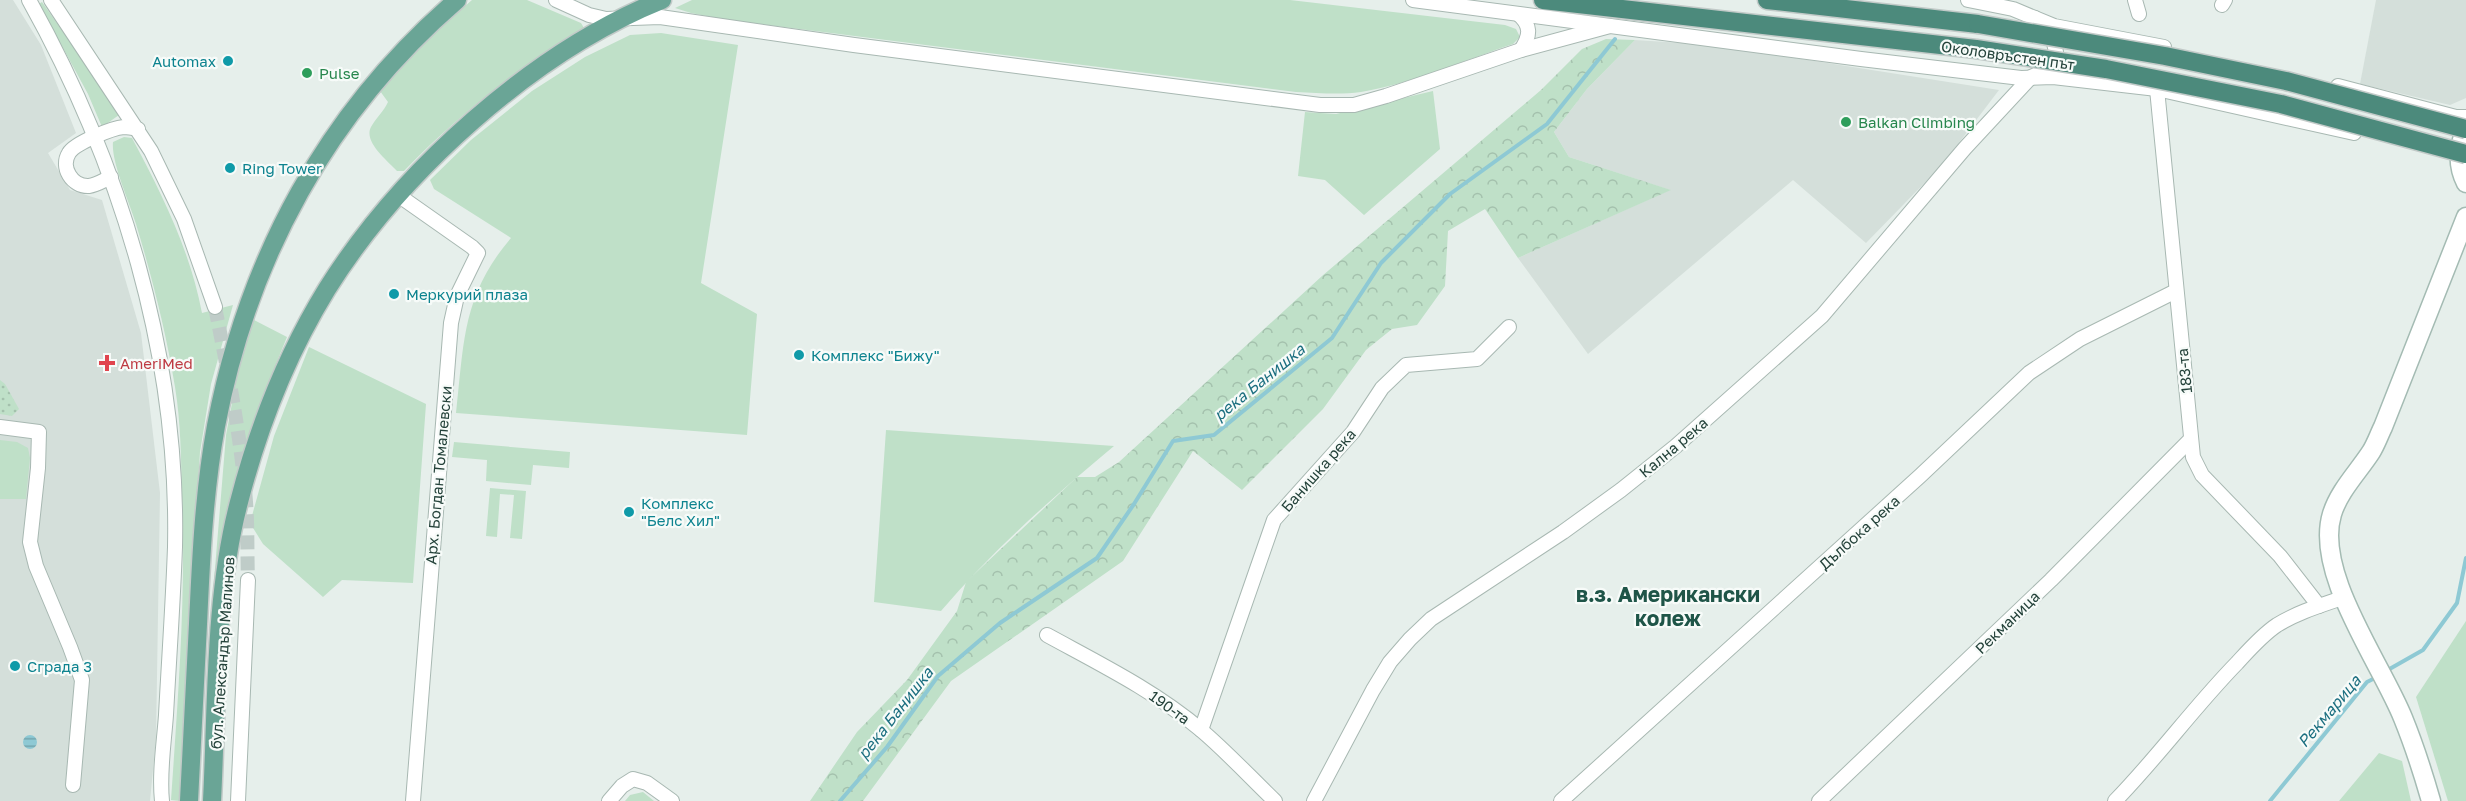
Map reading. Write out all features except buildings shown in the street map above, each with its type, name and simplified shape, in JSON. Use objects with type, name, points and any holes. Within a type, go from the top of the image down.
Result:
[{"type":"highway","name":"Околовръстен път","points":[[1543,0],[1976,49],[2106,69],[2270,102],[2464,168]]},
{"type":"highway","name":"Околовръстен път","points":[[1767,0],[1978,24],[2165,56],[2286,81],[2466,129]]},
{"type":"main road","name":"бул. Александър Малинов","points":[[189,801],[202,546],[216,428],[231,359],[248,307],[278,233],[309,175],[341,124],[403,50],[457,0]]},
{"type":"main road","name":"бул. Александър Малинов","points":[[212,801],[222,610],[238,502],[277,388],[328,288],[372,226],[398,195],[453,139],[552,60],[622,19],[662,0]]},
{"type":"main road","points":[[2464,168],[2460,145],[2466,129]]},
{"type":"main road","points":[[2431,801],[2398,707],[2345,597],[2332,567],[2329,548],[2332,514],[2339,498],[2373,449],[2383,427],[2466,217]]},
{"type":"street","points":[[29,0],[96,137],[111,177],[138,260],[164,384],[173,474],[175,545],[162,801]]},
{"type":"street","points":[[51,0],[138,129],[184,219],[203,267],[215,307]]},
{"type":"street","points":[[556,0],[590,15],[622,19],[660,17],[854,45],[1320,105],[1354,105],[1521,50],[1610,26]]},
{"type":"street","points":[[1413,0],[1861,59],[2021,78],[2054,77],[2157,89],[2281,115],[2447,156],[2455,159],[2464,168]]},
{"type":"street","points":[[1968,0],[2000,5],[2065,28],[2273,70],[2456,117],[2466,117]]},
{"type":"street","points":[[2135,0],[2139,14]]},
{"type":"street","points":[[1518,14],[1527,22],[1529,32],[1521,50]]},
{"type":"street","name":"Кална река","points":[[1314,801],[1373,690],[1390,662],[1410,639],[1431,619],[1563,532],[1621,490],[1759,373],[1822,316],[1965,148],[2031,77],[2046,70],[2056,52],[2052,34],[2036,18]]},
{"type":"street","name":"183-та","points":[[2157,89],[2191,439],[2196,467],[2202,476],[2280,556],[2319,606]]},
{"type":"street","points":[[111,177],[89,186],[77,183],[68,174],[66,162],[70,150],[118,128],[127,126],[138,129]]},
{"type":"street","name":"Арх. Богдан Томалевски","points":[[398,195],[478,253],[457,296],[451,323],[413,801]]},
{"type":"street","name":"Дълбока река","points":[[1561,801],[1912,483],[2029,373],[2080,339],[2176,291]]},
{"type":"street","name":"Банишка река","points":[[1202,730],[1274,520],[1353,432],[1382,388],[1406,365],[1477,359],[1509,327]]},
{"type":"street","points":[[0,427],[39,432],[39,457],[30,542],[36,566],[82,680],[73,785]]},
{"type":"street","name":"Рекманица","points":[[1819,801],[2051,580],[2191,439]]},
{"type":"street","name":"бул. Александър Малинов","points":[[238,801],[248,580]]},
{"type":"street","points":[[2115,801],[2141,774],[2211,689],[2258,641],[2292,616],[2345,597]]},
{"type":"street","name":"190-та","points":[[1047,635],[1145,689],[1202,730],[1275,801]]},
{"type":"street","points":[[609,801],[622,786],[633,779],[647,783],[672,801]]},
{"type":"shaded area","points":[[0,0],[13,0],[41,45],[76,133],[48,153],[70,190],[102,200],[141,333],[160,493],[156,738],[150,801],[0,801]]},
{"type":"shaded area","points":[[2376,0],[2466,0],[2466,98],[2450,105],[2360,84]]},
{"type":"shaded area","points":[[1635,40],[1713,45],[1999,90],[1942,165],[1866,243],[1793,180],[1588,354],[1518,258],[1670,190],[1569,157],[1554,132],[1587,89]]},
{"type":"green space","points":[[472,0],[527,0],[581,23],[584,28],[580,33],[509,78],[445,131],[404,171],[397,171],[370,139],[371,127],[388,102],[380,91],[433,34]]},
{"type":"green space","points":[[692,0],[1290,0],[1505,25],[1516,29],[1520,37],[1513,44],[1380,88],[1345,93],[1296,92],[728,20],[675,8]]},
{"type":"green space","points":[[42,2],[119,115],[102,127],[88,94],[39,4]]},
{"type":"green space","points":[[661,33],[738,45],[701,283],[757,314],[747,435],[456,413],[464,342],[474,300],[495,259],[511,238],[434,189],[430,180],[471,140],[532,91],[585,57],[630,35]]},
{"type":"green space","points":[[1606,39],[1635,40],[1587,89],[1554,132],[1569,157],[1671,190],[1518,258],[1485,209],[1448,231],[1445,286],[1417,325],[1392,329],[1366,350],[1323,409],[1242,490],[1193,451],[1123,561],[951,681],[863,801],[810,801],[857,732],[907,680],[957,611],[966,582],[1077,477],[1095,477],[1119,462],[1322,276],[1541,90],[1582,49]]},
{"type":"green space","points":[[1433,91],[1440,149],[1364,215],[1325,180],[1298,176],[1305,112],[1336,114]]},
{"type":"green space","points":[[124,137],[132,138],[174,223],[190,267],[202,313],[233,305],[211,384],[200,452],[180,801],[171,800],[181,648],[183,572],[178,414],[171,366],[148,264],[113,150],[113,142]]},
{"type":"green space","points":[[254,320],[287,337],[259,408],[236,480],[222,541],[210,629],[226,435],[239,366]]},
{"type":"green space","points":[[309,347],[426,404],[413,583],[342,580],[323,597],[263,544],[250,523],[274,436]]},
{"type":"green space","points":[[0,380],[5,384],[19,409],[12,416],[0,414]]},
{"type":"green space","points":[[886,430],[1114,446],[1024,525],[941,611],[874,602]]},
{"type":"green space","points":[[0,440],[17,442],[28,448],[30,458],[26,499],[0,499]]},
{"type":"green space","points":[[454,442],[570,452],[569,468],[533,465],[531,485],[486,481],[487,460],[452,457]]},
{"type":"green space","points":[[490,488],[526,491],[522,539],[510,538],[514,495],[500,494],[497,537],[486,536]]},
{"type":"green space","points":[[2466,621],[2466,801],[2448,801],[2416,697]]},
{"type":"green space","points":[[2379,753],[2402,761],[2411,801],[2339,801]]},
{"type":"green space","points":[[643,792],[654,801],[625,801],[630,795]]},
{"type":"water","points":[[30,735],[35,737],[37,742],[35,747],[30,749],[25,747],[23,742],[25,737]]},
{"type":"waterway","name":"река Банишка","points":[[840,801],[887,747],[938,676],[1000,623],[1097,558],[1173,441],[1214,435],[1332,338],[1381,263],[1450,194],[1547,124],[1615,39]]},
{"type":"waterway","name":"Рекмарица","points":[[2386,671],[2423,650],[2457,603],[2466,558]]},
{"type":"waterway","name":"Рекмарица","points":[[2270,801],[2367,682],[2377,677]]},
{"type":"tunnel","points":[[215,307],[244,477],[248,580]]},
{"type":"place","name":"Automax","points":[[228,61]]},
{"type":"place","name":"Pulse","points":[[307,73]]},
{"type":"place","name":"Balkan Climbing","points":[[1846,122]]},
{"type":"place","name":"Ring Tower","points":[[230,168]]},
{"type":"place","name":"Меркурий плаза","points":[[394,294]]},
{"type":"place","name":"Комплекс \"Бижу\"","points":[[799,355]]},
{"type":"place","name":"AmeriMed","points":[[107,363]]},
{"type":"place","name":"Комплекс \"Белс Хил\"","points":[[629,512]]},
{"type":"place","name":"Сграда 3","points":[[15,666]]},
{"type":"district","name":"в.з. Американски колеж","points":[[1668,606]]}]
